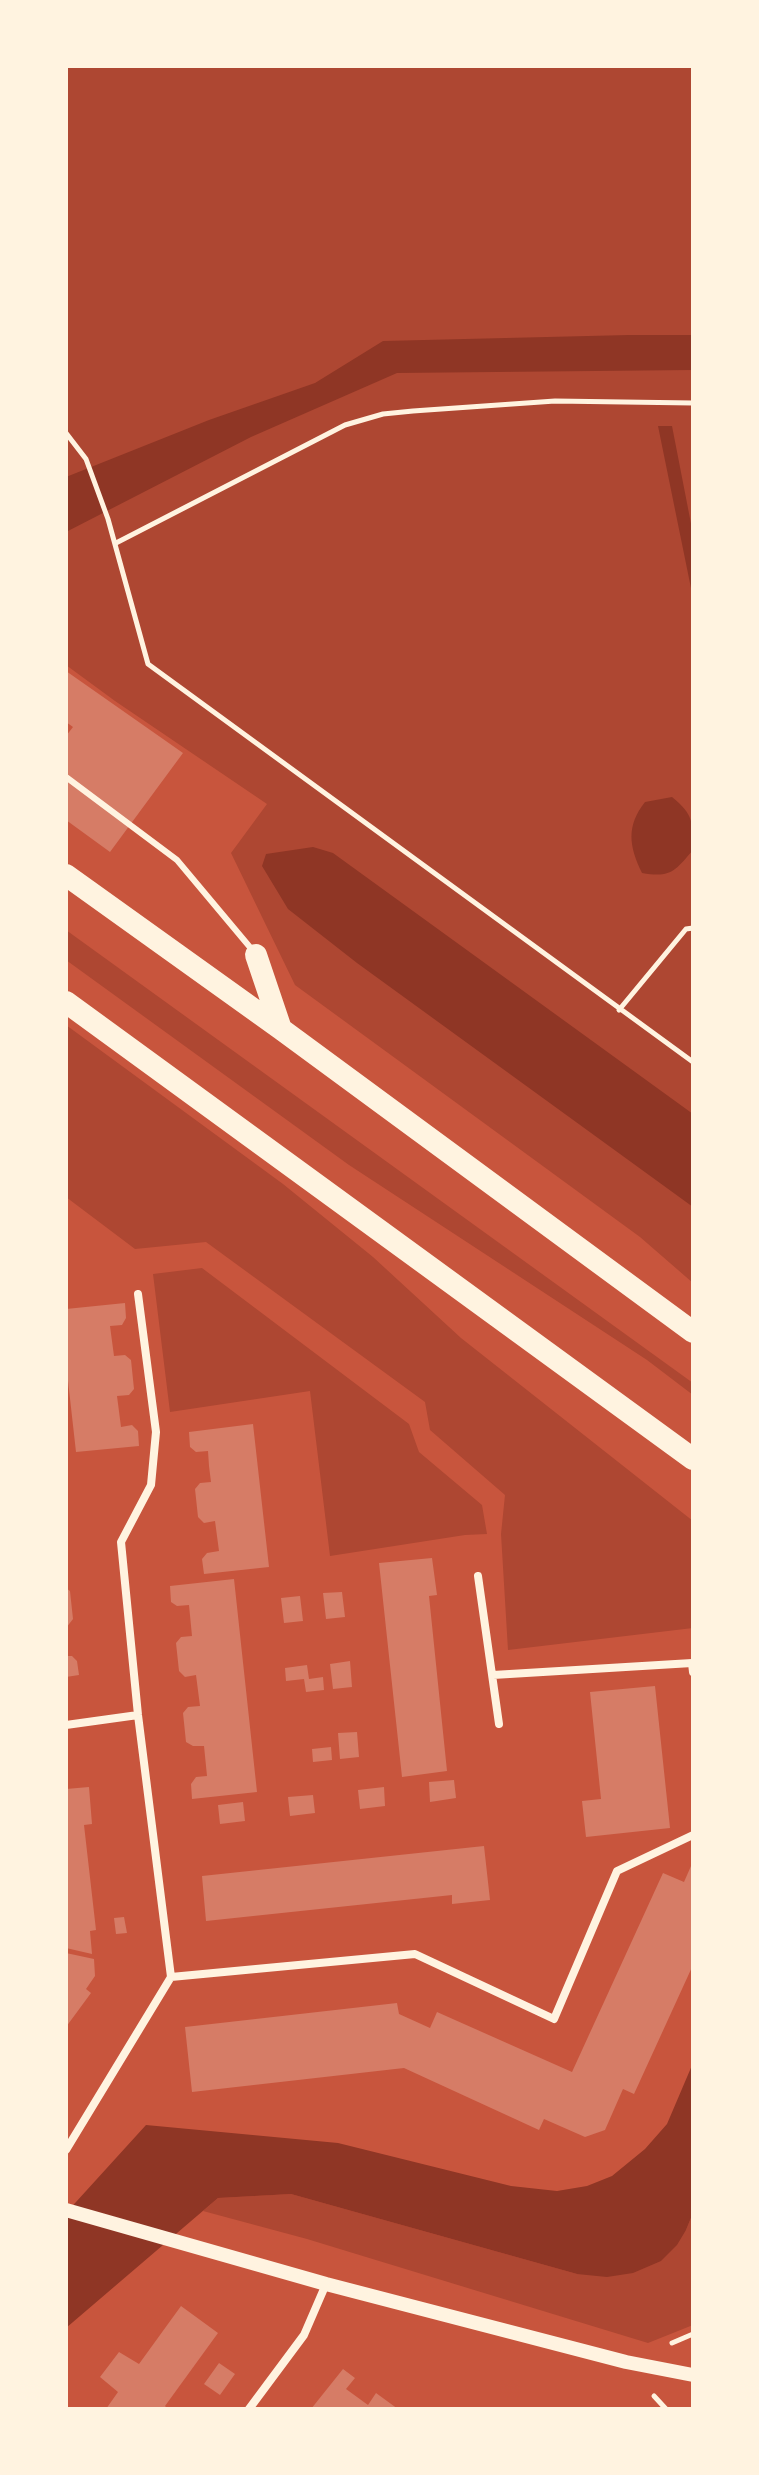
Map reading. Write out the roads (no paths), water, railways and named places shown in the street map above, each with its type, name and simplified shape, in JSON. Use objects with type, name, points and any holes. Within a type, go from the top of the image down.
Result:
[{"type":"highway","points":[[66,875],[693,1332]]},
{"type":"highway","points":[[256,955],[281,1029]]},
{"type":"highway","points":[[66,1002],[693,1459]]},
{"type":"street","points":[[66,2150],[171,1977],[138,1715],[121,1542],[151,1485],[156,1432],[138,1294]]},
{"type":"street","points":[[478,1576],[499,1724]]},
{"type":"street","points":[[493,1675],[692,1663],[693,1672]]},
{"type":"street","points":[[66,1725],[138,1715]]},
{"type":"street","points":[[171,1977],[415,1954],[554,2019],[617,1871],[693,1835]]},
{"type":"street","points":[[66,2210],[326,2284],[626,2362],[693,2375]]},
{"type":"street","points":[[249,2409],[304,2335],[326,2284]]},
{"type":"lane","points":[[66,777],[177,860],[256,955]]}]
